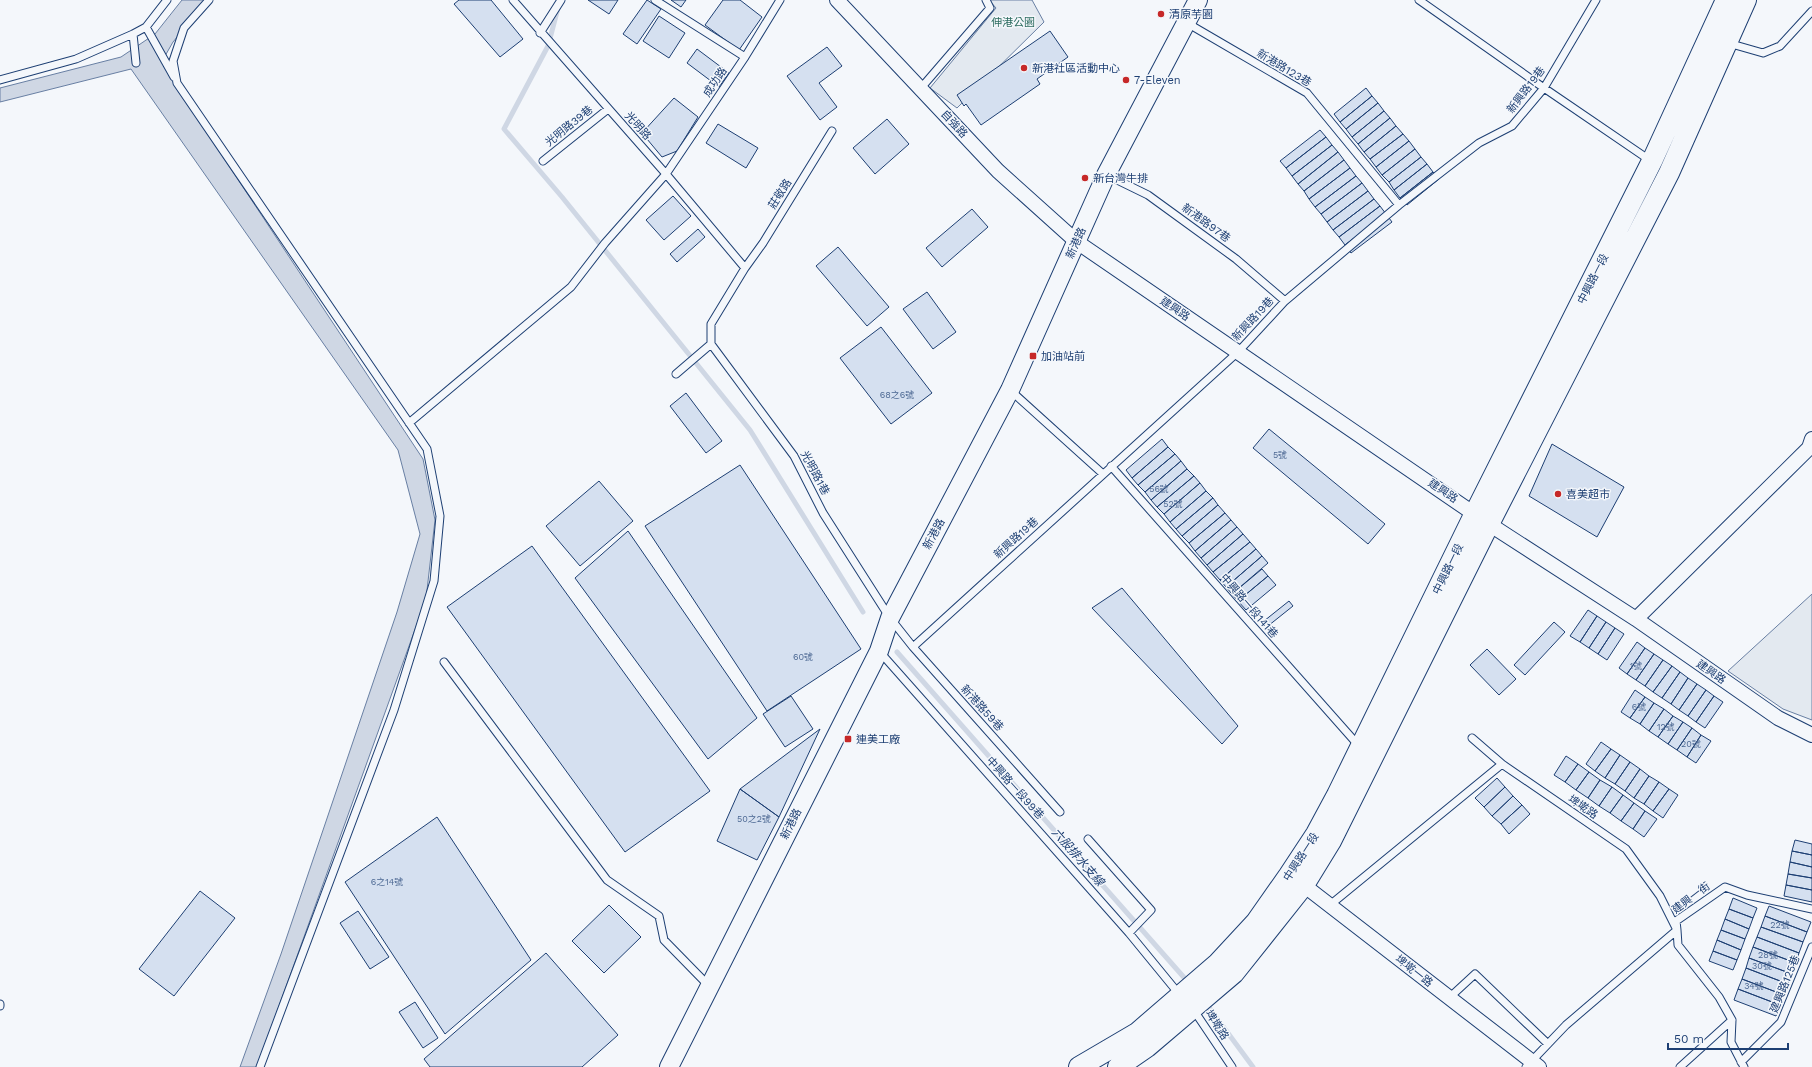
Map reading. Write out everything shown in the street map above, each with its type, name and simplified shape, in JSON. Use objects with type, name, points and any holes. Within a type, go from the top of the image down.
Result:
[{"type":"main road","name":"中興路一段","points":[[1719,38],[1726,0]]},
{"type":"main road","name":"中興路一段","points":[[1079,1067],[1187,1003],[1234,973],[1297,880],[1331,841],[1367,753],[1482,518],[1661,167],[1719,38],[1746,0]]},
{"type":"main road","name":"中興路一段","points":[[1118,1067],[1147,1047],[1187,1003]]},
{"type":"street","name":"自強路","points":[[837,0],[998,170],[1077,242]]},
{"type":"street","name":"新港路","points":[[669,1067],[879,651],[890,618],[1010,390],[1106,175],[1187,24],[1198,0]]},
{"type":"street","name":"建興路","points":[[1077,242],[1482,518],[1636,619],[1778,718],[1812,735]]},
{"type":"street","points":[[1636,619],[1808,448],[1812,439]]},
{"type":"street","name":"埤墘一路","points":[[1297,880],[1449,998],[1532,1065]]},
{"type":"lane","points":[[0,80],[76,59],[133,34],[146,26],[167,0]]},
{"type":"lane","points":[[177,84],[173,61],[184,28],[209,0]]},
{"type":"lane","name":"光明路","points":[[513,0],[554,49],[666,174],[745,268]]},
{"type":"lane","points":[[542,34],[561,0]]},
{"type":"lane","points":[[655,0],[745,57]]},
{"type":"lane","name":"成功路","points":[[409,423],[572,286],[605,243],[666,174],[745,57],[780,0]]},
{"type":"lane","points":[[921,88],[990,8],[986,0]]},
{"type":"lane","points":[[1420,0],[1544,88],[1661,167]]},
{"type":"lane","name":"新興路19巷","points":[[913,647],[1238,352],[1284,301],[1399,205],[1479,142],[1512,126],[1544,88],[1596,0]]},
{"type":"lane","points":[[1719,38],[1764,53],[1780,46],[1812,11]]},
{"type":"lane","name":"新港路123巷","points":[[1187,24],[1307,93],[1399,205]]},
{"type":"lane","points":[[146,26],[177,84],[427,449],[440,516],[434,581],[394,710],[260,1067]]},
{"type":"lane","points":[[133,34],[136,63]]},
{"type":"lane","name":"光明路39巷","points":[[543,161],[608,109]]},
{"type":"lane","name":"莊敬路","points":[[745,268],[763,243],[832,131]]},
{"type":"lane","name":"新港路97巷","points":[[1106,175],[1148,195],[1236,259],[1284,301]]},
{"type":"lane","points":[[676,374],[711,344],[711,324],[745,268]]},
{"type":"lane","name":"光明路1巷","points":[[711,344],[794,456],[823,513],[890,618]]},
{"type":"lane","points":[[1010,390],[1103,474]]},
{"type":"lane","name":"中興路一段141巷","points":[[1111,466],[1367,753]]},
{"type":"lane","name":"新港路59巷","points":[[890,618],[913,647],[1060,812]]},
{"type":"lane","name":"中興路一段99巷","points":[[879,651],[1129,933],[1187,1003]]},
{"type":"lane","points":[[444,662],[607,880],[659,916],[664,940],[709,986]]},
{"type":"lane","name":"埤墘路","points":[[1472,738],[1502,764],[1626,849],[1660,896],[1678,930],[1678,945],[1720,997],[1732,1020]]},
{"type":"lane","points":[[1330,906],[1502,764]]},
{"type":"lane","points":[[1088,839],[1151,910],[1129,933]]},
{"type":"lane","name":"建興一街","points":[[1678,930],[1676,920],[1725,887],[1747,896],[1812,909]]},
{"type":"lane","points":[[1532,1065],[1548,1044],[1566,1025],[1678,930]]},
{"type":"lane","name":"建興路125巷","points":[[1742,1064],[1781,1022],[1812,947]]},
{"type":"lane","points":[[1449,998],[1476,974],[1548,1044]]},
{"type":"lane","name":"埤墘路","points":[[1187,1003],[1232,1067]]},
{"type":"lane","points":[[1732,1020],[1731,1042],[1742,1064]]},
{"type":"lane","points":[[1680,1067],[1732,1020]]},
{"type":"green space","name":"伸港公園","points":[[989,0],[1032,0],[1044,22],[957,108],[930,88],[996,8]]},
{"type":"green space","points":[[1812,594],[1812,720],[1783,709],[1728,671]]},
{"type":"shaded area","points":[[182,0],[208,0],[173,42],[165,56],[186,101],[423,459],[435,520],[426,599],[257,1067],[240,1067],[281,954],[397,612],[420,534],[398,450],[131,69],[0,102],[0,88],[121,57],[155,34]]},
{"type":"building","points":[[459,0],[491,0],[523,39],[500,57],[454,4]]},
{"type":"building","points":[[588,0],[618,0],[609,14]]},
{"type":"building","points":[[647,0],[661,9],[637,44],[623,34]]},
{"type":"building","points":[[671,0],[686,0],[681,7]]},
{"type":"building","points":[[723,0],[740,0],[762,17],[739,50],[705,25]]},
{"type":"building","points":[[659,16],[685,33],[669,58],[643,41]]},
{"type":"building","name":"新港社區活動中心","points":[[1050,31],[1068,57],[1037,79],[1040,84],[981,125],[966,104],[964,106],[957,95]]},
{"type":"building","points":[[827,47],[842,66],[819,83],[837,107],[820,120],[787,76]]},
{"type":"building","points":[[697,49],[729,73],[719,87],[687,63]]},
{"type":"building","points":[[1366,88],[1372,96],[1340,122],[1334,114]]},
{"type":"building","points":[[1372,96],[1378,103],[1346,129],[1340,122]]},
{"type":"building","points":[[674,98],[698,117],[677,151],[662,157],[642,133]]},
{"type":"building","points":[[1378,103],[1384,111],[1352,137],[1346,129]]},
{"type":"building","points":[[1384,111],[1390,118],[1358,144],[1352,137]]},
{"type":"building","points":[[1390,118],[1396,126],[1364,152],[1358,144]]},
{"type":"building","points":[[887,119],[909,144],[875,174],[853,148]]},
{"type":"building","points":[[718,124],[758,148],[746,168],[706,143]]},
{"type":"building","points":[[1396,126],[1403,134],[1370,159],[1364,152]]},
{"type":"building","points":[[1320,130],[1326,137],[1286,168],[1280,161]]},
{"type":"building","points":[[1403,134],[1409,141],[1376,167],[1370,159]]},
{"type":"building","points":[[1326,137],[1332,145],[1292,176],[1286,168]]},
{"type":"building","points":[[1409,141],[1415,149],[1382,175],[1376,167]]},
{"type":"building","points":[[1332,145],[1338,152],[1298,184],[1292,176]]},
{"type":"building","points":[[1415,149],[1421,157],[1389,182],[1382,175]]},
{"type":"building","points":[[1338,152],[1344,160],[1304,191],[1298,184]]},
{"type":"building","points":[[1421,157],[1427,164],[1394,190],[1389,182]]},
{"type":"building","points":[[1344,160],[1350,168],[1309,199],[1304,191]]},
{"type":"building","points":[[1427,164],[1433,172],[1400,198],[1394,190]]},
{"type":"building","points":[[1350,168],[1356,176],[1315,207],[1309,199]]},
{"type":"building","points":[[1433,172],[1439,179],[1407,205],[1400,198]]},
{"type":"building","points":[[1356,176],[1362,183],[1321,214],[1315,207]]},
{"type":"building","points":[[1362,183],[1368,191],[1327,222],[1321,214]]},
{"type":"building","points":[[1368,191],[1374,199],[1333,230],[1327,222]]},
{"type":"building","points":[[673,196],[691,216],[664,240],[646,220]]},
{"type":"building","points":[[1374,199],[1380,206],[1339,237],[1333,230]]},
{"type":"building","points":[[1380,206],[1386,214],[1345,245],[1339,237]]},
{"type":"building","points":[[972,209],[988,227],[942,267],[926,248]]},
{"type":"building","points":[[1386,214],[1392,222],[1351,253],[1345,245]]},
{"type":"building","points":[[698,229],[705,237],[677,262],[670,254]]},
{"type":"building","points":[[838,247],[889,307],[867,326],[816,266]]},
{"type":"building","points":[[927,292],[956,332],[933,349],[903,309]]},
{"type":"building","points":[[881,327],[932,393],[891,424],[840,358]]},
{"type":"building","points":[[686,393],[722,441],[706,453],[670,406]]},
{"type":"building","points":[[1269,429],[1385,524],[1368,544],[1253,448]]},
{"type":"building","points":[[1162,439],[1168,447],[1132,478],[1126,470]]},
{"type":"building","points":[[1552,444],[1624,487],[1597,537],[1529,496]]},
{"type":"building","points":[[1168,447],[1175,454],[1138,485],[1132,478]]},
{"type":"building","points":[[1175,454],[1181,461],[1145,492],[1138,485]]},
{"type":"building","points":[[1181,461],[1187,469],[1151,500],[1145,492]]},
{"type":"building","points":[[740,465],[861,649],[767,711],[645,526]]},
{"type":"building","points":[[1187,469],[1194,476],[1157,507],[1151,500]]},
{"type":"building","points":[[1194,476],[1200,483],[1164,514],[1157,507]]},
{"type":"building","points":[[599,481],[633,521],[580,566],[546,526]]},
{"type":"building","points":[[1200,483],[1206,491],[1170,522],[1164,514]]},
{"type":"building","points":[[1206,491],[1213,498],[1176,529],[1170,522]]},
{"type":"building","points":[[1213,498],[1218,505],[1182,536],[1176,529]]},
{"type":"building","points":[[1218,505],[1225,513],[1189,543],[1182,536]]},
{"type":"building","points":[[1225,513],[1231,520],[1195,551],[1189,543]]},
{"type":"building","points":[[1231,520],[1237,527],[1201,558],[1195,551]]},
{"type":"building","points":[[1237,527],[1243,534],[1207,565],[1201,558]]},
{"type":"building","points":[[628,531],[757,718],[708,759],[575,578]]},
{"type":"building","points":[[1243,534],[1250,542],[1213,572],[1207,565]]},
{"type":"building","points":[[1250,542],[1256,549],[1220,580],[1213,572]]},
{"type":"building","points":[[532,546],[710,791],[625,852],[447,607]]},
{"type":"building","points":[[1256,549],[1262,556],[1226,587],[1220,580]]},
{"type":"building","points":[[1262,556],[1268,563],[1232,594],[1226,587]]},
{"type":"building","points":[[1262,569],[1268,576],[1238,601],[1232,594]]},
{"type":"building","points":[[1268,576],[1276,585],[1246,610],[1238,601]]},
{"type":"building","points":[[1122,588],[1238,726],[1222,744],[1092,608]]},
{"type":"building","points":[[1289,601],[1293,606],[1268,626],[1264,621]]},
{"type":"building","points":[[1588,610],[1597,616],[1580,642],[1570,636]]},
{"type":"building","points":[[1597,616],[1606,622],[1589,648],[1580,642]]},
{"type":"building","points":[[1554,622],[1565,632],[1525,675],[1514,665]]},
{"type":"building","points":[[1606,622],[1615,628],[1598,654],[1589,648]]},
{"type":"building","points":[[1615,628],[1624,634],[1607,660],[1598,654]]},
{"type":"building","points":[[1637,642],[1645,648],[1627,674],[1619,668]]},
{"type":"building","points":[[1645,648],[1654,654],[1636,680],[1627,674]]},
{"type":"building","points":[[1487,649],[1516,679],[1499,695],[1470,665]]},
{"type":"building","points":[[1654,654],[1663,660],[1645,686],[1636,680]]},
{"type":"building","points":[[1663,660],[1672,666],[1653,692],[1645,686]]},
{"type":"building","points":[[1672,666],[1680,672],[1662,698],[1653,692]]},
{"type":"building","points":[[1680,672],[1688,678],[1671,704],[1662,698]]},
{"type":"building","points":[[1688,678],[1697,684],[1679,710],[1671,704]]},
{"type":"building","points":[[1697,684],[1706,690],[1688,716],[1679,710]]},
{"type":"building","points":[[1635,690],[1645,697],[1630,718],[1621,712]]},
{"type":"building","points":[[1706,690],[1714,696],[1696,722],[1688,716]]},
{"type":"building","points":[[791,696],[813,729],[785,747],[763,714]]},
{"type":"building","points":[[1714,696],[1723,702],[1705,728],[1696,722]]},
{"type":"building","points":[[1645,697],[1654,703],[1640,724],[1630,718]]},
{"type":"building","points":[[1654,703],[1664,709],[1649,731],[1640,724]]},
{"type":"building","points":[[1664,709],[1673,716],[1658,737],[1649,731]]},
{"type":"building","points":[[1673,716],[1683,722],[1668,744],[1658,737]]},
{"type":"building","points":[[1683,722],[1692,728],[1677,750],[1668,744]]},
{"type":"building","points":[[1692,728],[1701,735],[1687,757],[1677,750]]},
{"type":"building","points":[[820,729],[779,817],[740,789]]},
{"type":"building","points":[[1701,735],[1711,741],[1696,763],[1687,757]]},
{"type":"building","points":[[1601,742],[1611,749],[1595,771],[1586,764]]},
{"type":"building","points":[[1611,749],[1620,755],[1605,778],[1595,771]]},
{"type":"building","points":[[1620,755],[1630,762],[1615,784],[1605,778]]},
{"type":"building","points":[[1566,756],[1578,764],[1565,782],[1554,775]]},
{"type":"building","points":[[1630,762],[1640,769],[1625,791],[1615,784]]},
{"type":"building","points":[[1578,764],[1589,772],[1576,790],[1565,782]]},
{"type":"building","points":[[1640,769],[1649,776],[1634,798],[1625,791]]},
{"type":"building","points":[[1589,772],[1600,780],[1588,798],[1576,790]]},
{"type":"building","points":[[1649,776],[1659,782],[1644,804],[1634,798]]},
{"type":"building","points":[[1497,778],[1505,787],[1484,807],[1475,798]]},
{"type":"building","points":[[1600,780],[1612,787],[1599,806],[1588,798]]},
{"type":"building","points":[[1659,782],[1669,789],[1653,811],[1644,804]]},
{"type":"building","points":[[1505,787],[1513,796],[1492,816],[1484,807]]},
{"type":"building","points":[[1612,787],[1623,795],[1610,813],[1599,806]]},
{"type":"building","points":[[740,789],[779,817],[757,860],[717,841]]},
{"type":"building","points":[[1669,789],[1678,795],[1663,818],[1653,811]]},
{"type":"building","points":[[1623,795],[1634,803],[1621,821],[1610,813]]},
{"type":"building","points":[[1513,796],[1522,805],[1501,824],[1492,816]]},
{"type":"building","points":[[1634,803],[1645,811],[1633,829],[1621,821]]},
{"type":"building","points":[[1522,805],[1530,814],[1509,834],[1501,824]]},
{"type":"building","points":[[1645,811],[1657,819],[1644,837],[1633,829]]},
{"type":"building","points":[[437,817],[531,960],[445,1034],[345,882]]},
{"type":"building","points":[[1795,840],[1812,844],[1812,855],[1792,851]]},
{"type":"building","points":[[1792,851],[1812,855],[1812,867],[1790,862]]},
{"type":"building","points":[[1790,862],[1812,867],[1812,878],[1788,874]]},
{"type":"building","points":[[1788,874],[1812,878],[1812,890],[1786,885]]},
{"type":"building","points":[[1786,885],[1812,890],[1812,902],[1784,896]]},
{"type":"building","points":[[200,891],[235,918],[174,996],[139,969]]},
{"type":"building","points":[[1733,898],[1757,908],[1753,918],[1729,909]]},
{"type":"building","points":[[609,905],[641,937],[604,973],[572,941]]},
{"type":"building","points":[[1769,906],[1811,922],[1807,932],[1765,916]]},
{"type":"building","points":[[1729,909],[1753,918],[1749,929],[1725,919]]},
{"type":"building","points":[[358,911],[389,957],[370,969],[340,923]]},
{"type":"building","points":[[1765,916],[1807,932],[1803,942],[1761,927]]},
{"type":"building","points":[[1725,919],[1749,929],[1745,939],[1721,930]]},
{"type":"building","points":[[1761,927],[1803,942],[1799,953],[1757,937]]},
{"type":"building","points":[[1721,930],[1745,939],[1741,950],[1717,940]]},
{"type":"building","points":[[1757,937],[1799,953],[1796,963],[1753,947]]},
{"type":"building","points":[[1717,940],[1741,950],[1737,960],[1713,951]]},
{"type":"building","points":[[1753,947],[1796,963],[1792,974],[1749,958]]},
{"type":"building","points":[[1713,951],[1737,960],[1733,970],[1709,961]]},
{"type":"building","points":[[546,953],[618,1035],[582,1067],[430,1067],[424,1059]]},
{"type":"building","points":[[1749,958],[1792,974],[1788,984],[1746,968]]},
{"type":"building","points":[[1746,968],[1788,984],[1784,995],[1742,979]]},
{"type":"building","points":[[1742,979],[1784,995],[1780,1005],[1738,989]]},
{"type":"building","points":[[1738,989],[1780,1005],[1776,1016],[1734,1000]]},
{"type":"building","points":[[415,1002],[438,1038],[423,1048],[399,1012]]},
{"type":"waterway","points":[[558,8],[548,46],[504,129],[562,197],[750,430],[863,612]]},
{"type":"waterway","name":"六股排水支線","points":[[897,652],[1188,982]]},
{"type":"waterway","name":"六股排水支線","points":[[1205,1002],[1253,1067]]},
{"type":"place","name":"清原芋園","points":[[1161,14]]},
{"type":"place","name":"新港社區活動中心","points":[[1024,68]]},
{"type":"place","name":"7-Eleven","points":[[1126,80]]},
{"type":"place","name":"新台灣牛排","points":[[1085,178]]},
{"type":"place","name":"加油站前","points":[[1033,356]]},
{"type":"place","name":"喜美超市","points":[[1558,494]]},
{"type":"place","name":"連美工廠","points":[[848,739]]}]
